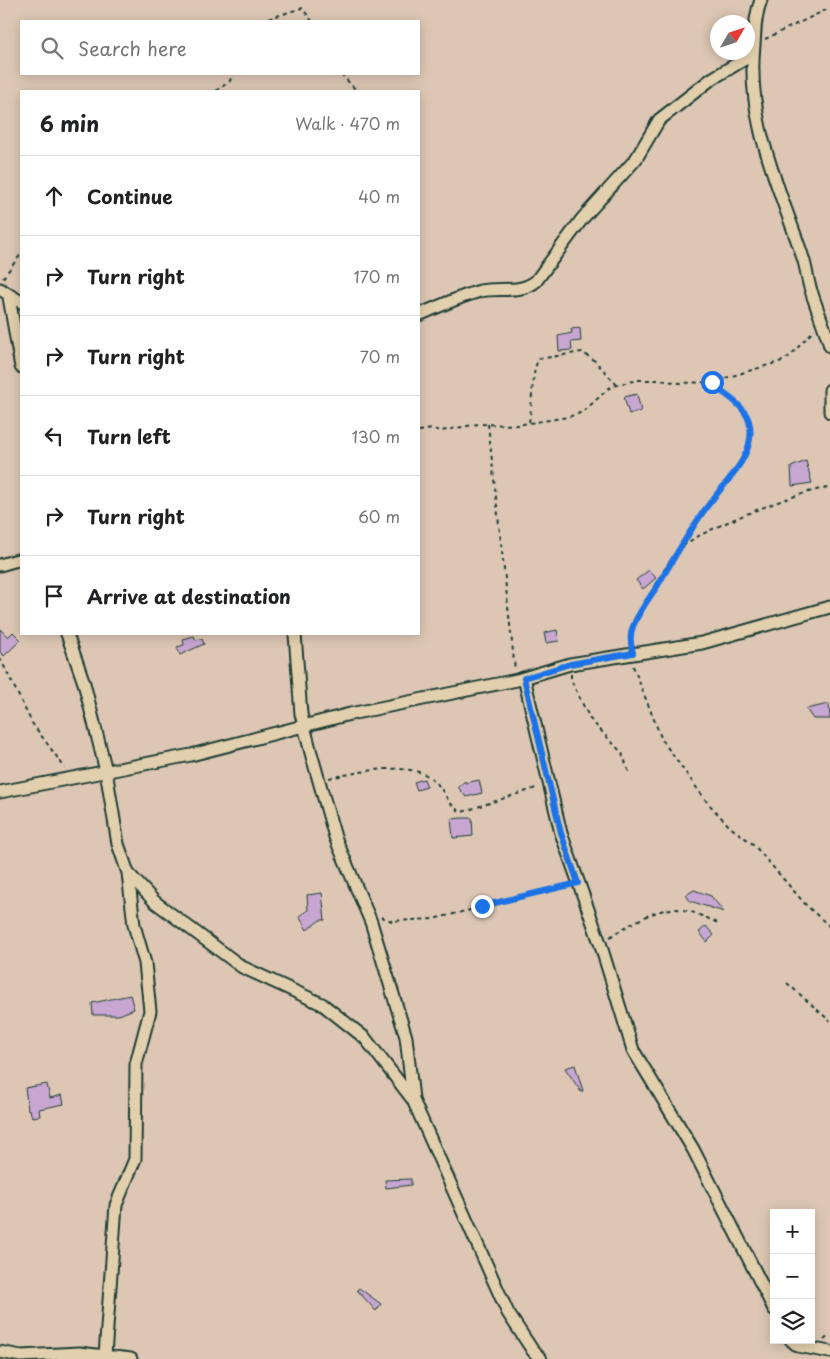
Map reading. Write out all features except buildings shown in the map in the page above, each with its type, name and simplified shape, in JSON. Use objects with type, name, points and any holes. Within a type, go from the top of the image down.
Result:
[{"type":"street","points":[[755,24],[761,0]]},
{"type":"street","points":[[420,315],[450,301],[478,292],[495,288],[520,289],[530,286],[536,281],[582,219],[636,159],[659,120],[738,60]]},
{"type":"street","points":[[753,60],[752,93],[768,162],[830,346]]},
{"type":"street","points":[[5,293],[20,301]]},
{"type":"street","points":[[5,293],[20,362]]},
{"type":"street","points":[[818,309],[830,305]]},
{"type":"street","points":[[830,390],[830,412]]},
{"type":"street","points":[[0,565],[20,559]]},
{"type":"street","points":[[0,792],[191,755],[350,714],[520,679],[570,664],[702,643],[830,607]]},
{"type":"street","points":[[67,635],[84,683],[106,771],[118,844],[128,874],[134,925],[145,963],[150,1011],[136,1064],[134,1159],[116,1205],[105,1355]]},
{"type":"street","points":[[295,635],[301,714],[304,726],[335,837],[367,912],[406,1037],[413,1100]]},
{"type":"street","points":[[520,679],[578,883],[600,943],[633,1050],[693,1149],[770,1301]]},
{"type":"street","points":[[128,874],[155,902],[242,967],[322,1004],[365,1038],[413,1100],[508,1313],[533,1351],[541,1359]]},
{"type":"street","points":[[796,1344],[830,1352]]},
{"type":"street","points":[[0,1352],[21,1356],[105,1355],[131,1359]]},
{"type":"path","points":[[264,20],[302,8],[311,20]]},
{"type":"path","points":[[755,48],[830,8]]},
{"type":"path","points":[[217,90],[230,80],[232,75]]},
{"type":"path","points":[[342,75],[356,90]]},
{"type":"path","points":[[0,282],[20,255]]},
{"type":"path","points":[[420,431],[441,431],[488,424],[518,425],[576,415],[589,407],[610,388],[638,380],[708,382],[782,361],[790,356],[823,322]]},
{"type":"path","points":[[529,422],[534,394],[534,369],[539,359],[582,352],[595,361],[617,385]]},
{"type":"path","points":[[708,382],[742,409],[749,421],[750,435],[747,450],[740,465],[708,505],[683,546],[666,568],[634,624],[630,640],[631,654],[662,740],[677,758],[707,802],[730,827],[753,844],[806,905],[830,927]]},
{"type":"path","points":[[488,424],[520,679]]},
{"type":"path","points":[[683,546],[718,526],[759,508],[792,499],[806,491],[830,488]]},
{"type":"path","points":[[0,658],[32,723],[73,779]]},
{"type":"path","points":[[570,664],[571,680],[590,719],[622,753],[630,775]]},
{"type":"path","points":[[319,780],[390,768],[416,772],[431,778],[456,809],[462,812],[549,784]]},
{"type":"path","points":[[367,912],[392,921],[434,919],[578,883]]},
{"type":"path","points":[[600,943],[622,929],[667,909],[685,910],[718,923]]},
{"type":"path","points":[[787,983],[830,1021]]},
{"type":"route","points":[[482,906],[578,883],[561,833],[524,678],[570,664],[633,653],[630,640],[634,624],[666,568],[683,546],[708,505],[740,465],[747,450],[750,435],[749,421],[742,409],[708,382],[712,382]]}]
